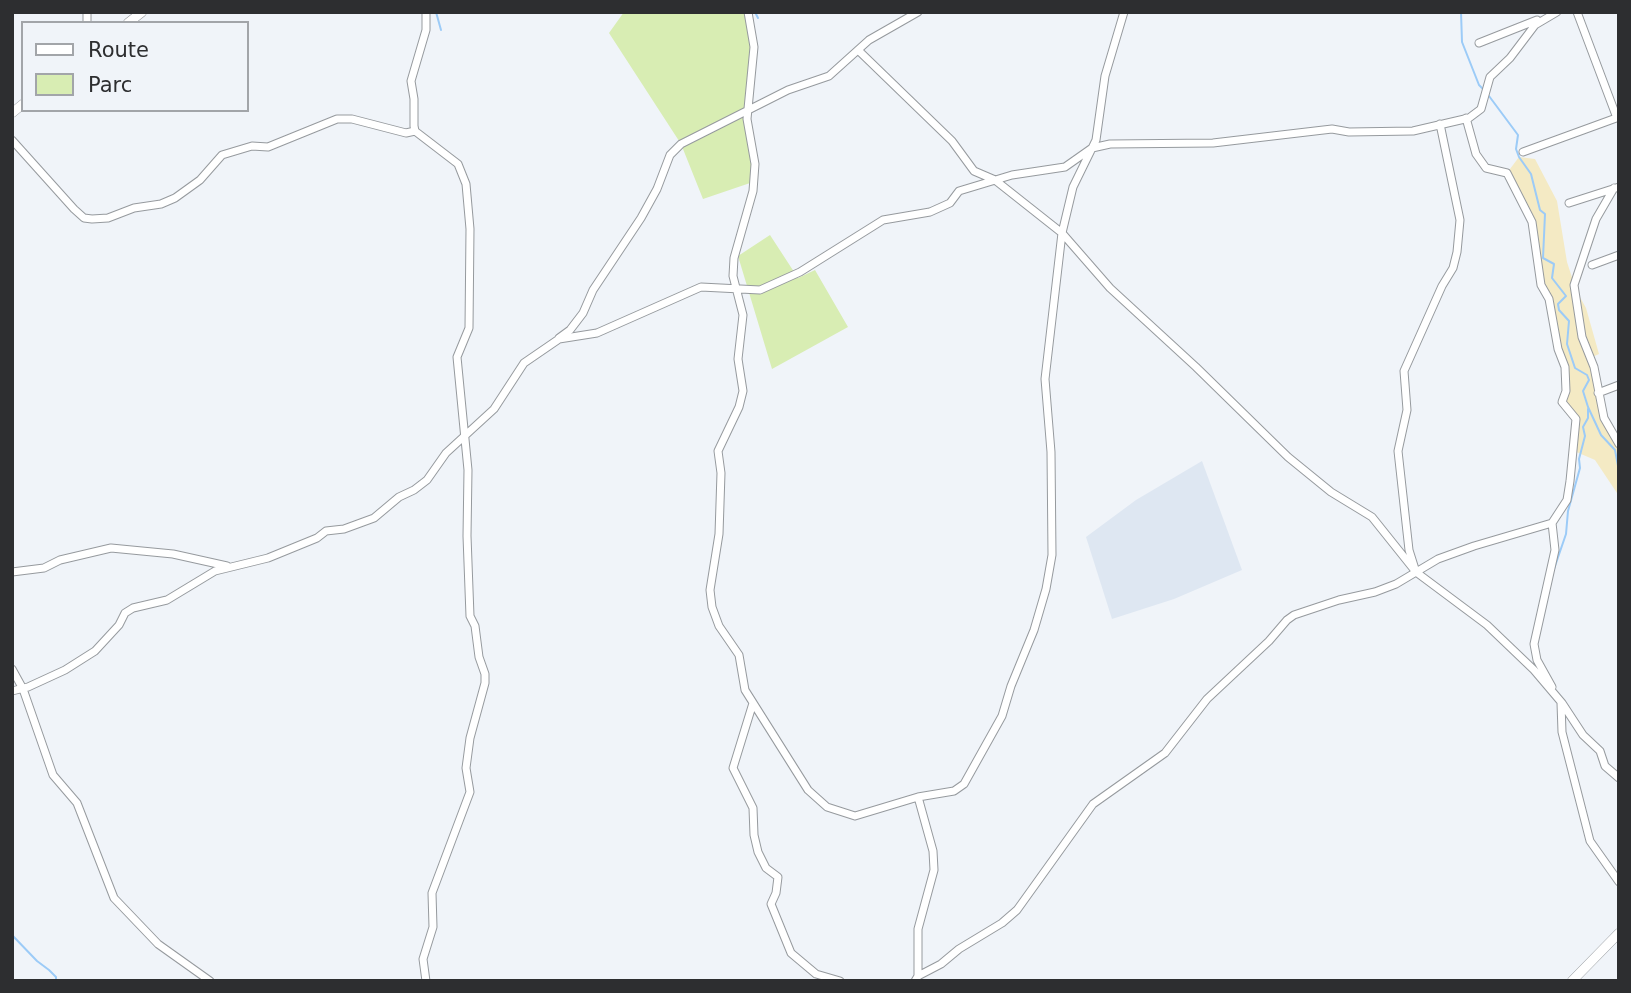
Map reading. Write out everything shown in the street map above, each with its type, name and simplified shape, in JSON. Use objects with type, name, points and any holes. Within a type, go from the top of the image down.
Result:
[{"type":"street","points":[[426,12],[426,30],[411,82],[415,131],[458,164],[467,184],[470,229],[469,328],[457,358],[468,470],[470,616],[475,626],[485,683],[470,738],[466,768],[470,792],[432,893],[433,927],[423,959],[426,981]]},
{"type":"street","points":[[748,12],[754,47],[748,111],[755,164],[753,191],[734,258],[733,276],[743,315],[738,359],[743,391],[739,407],[718,451],[721,473],[719,534],[710,590],[712,607],[719,626],[739,655],[746,690],[802,784],[827,807],[855,816],[918,797],[954,791],[964,784],[1002,716],[1034,630],[1046,589],[1052,555],[1051,452],[1045,379],[1062,233],[1073,187],[1096,140],[1105,76],[1124,12]]},
{"type":"street","points":[[12,691],[23,689],[65,670],[95,651],[119,625],[125,613],[133,608],[167,600],[215,571],[268,558],[326,531],[344,529],[374,518],[399,497],[414,490],[427,480],[446,453],[494,409],[524,363],[570,330],[641,218],[657,189],[670,155],[681,144],[788,90],[829,76],[869,40],[918,12]]},
{"type":"street","points":[[559,339],[597,333],[701,287],[760,290],[800,272],[883,220],[930,212],[950,203],[959,191],[1012,175],[1065,167],[1092,148],[1110,144],[1213,143],[1332,129],[1349,132],[1413,131],[1466,118],[1481,109],[1490,77],[1510,58],[1535,25],[1558,12],[1479,43]]},
{"type":"street","points":[[1523,152],[1618,118],[1577,12]]},
{"type":"street","points":[[858,50],[952,141],[974,171],[995,180],[1062,233],[1110,288],[1288,457],[1331,492],[1373,517],[1416,572],[1487,625],[1534,670],[1562,704],[1562,732],[1590,841],[1619,882]]},
{"type":"street","points":[[916,979],[1002,923],[1017,910],[1093,804],[1165,753],[1208,699],[1287,620],[1294,615],[1339,600],[1375,592],[1438,559],[1552,523],[1567,500],[1576,419],[1562,402],[1566,391],[1565,367],[1558,349],[1549,299],[1541,285],[1532,222],[1507,173],[1486,168],[1476,154],[1466,118]]},
{"type":"street","points":[[12,139],[74,209],[84,218],[92,219],[108,218],[134,208],[161,204],[176,198],[200,180],[222,155],[252,146],[268,147],[337,119],[352,119],[407,133],[415,131]]},
{"type":"street","points":[[1416,572],[1409,550],[1398,452],[1407,410],[1404,371],[1442,286],[1453,268],[1460,220],[1440,124]]},
{"type":"street","points":[[1569,203],[1616,187]]},
{"type":"street","points":[[1616,187],[1596,219],[1574,285],[1581,337],[1594,367],[1604,418],[1619,444]]},
{"type":"street","points":[[1592,265],[1619,255]]},
{"type":"street","points":[[1598,393],[1619,385]]},
{"type":"street","points":[[1552,523],[1556,537],[1555,550],[1534,644],[1537,660],[1583,735],[1600,751],[1605,766],[1619,778]]},
{"type":"street","points":[[12,572],[44,568],[60,560],[111,548],[173,554],[229,567]]},
{"type":"street","points":[[12,669],[23,689],[53,775],[77,803],[114,898],[158,944],[210,981]]},
{"type":"street","points":[[753,703],[747,730],[733,768],[753,808],[758,852],[765,868],[778,877],[771,904],[788,947],[800,963],[816,974],[840,981]]},
{"type":"street","points":[[916,979],[918,929],[934,870],[933,851],[918,797]]},
{"type":"street","points":[[1572,981],[1619,933]]},
{"type":"street","points":[[810,981],[823,975]]},
{"type":"shaded area","points":[[1202,461],[1242,570],[1174,599],[1112,619],[1086,537],[1136,500]]},
{"type":"green space","points":[[624,12],[745,12],[754,47],[747,119],[753,182],[703,199],[681,144],[609,33]]},
{"type":"green space","points":[[770,235],[798,278],[815,270],[848,327],[772,369],[738,256]]},
{"type":"sand","points":[[1519,157],[1535,159],[1557,201],[1567,262],[1576,290],[1586,308],[1599,354],[1590,358],[1604,418],[1619,444],[1619,496],[1595,460],[1574,451],[1576,419],[1563,406],[1566,391],[1549,299],[1541,285],[1532,222],[1507,173]]},
{"type":"waterway","points":[[436,12],[441,30]]},
{"type":"waterway","points":[[755,12],[758,18]]},
{"type":"waterway","points":[[1461,12],[1462,42],[1483,89]]},
{"type":"waterway","points":[[1489,96],[1518,135],[1516,149],[1531,174],[1540,210],[1545,214],[1543,258],[1554,264],[1552,278],[1566,296],[1558,304],[1559,310],[1569,321],[1567,344],[1575,368],[1587,375],[1589,380],[1583,391],[1588,407],[1601,435],[1615,450],[1619,471]]},
{"type":"waterway","points":[[1554,569],[1566,534],[1568,511],[1580,468],[1579,459],[1585,436],[1583,427],[1588,418],[1588,409]]},
{"type":"waterway","points":[[12,935],[56,977],[56,981]]}]
